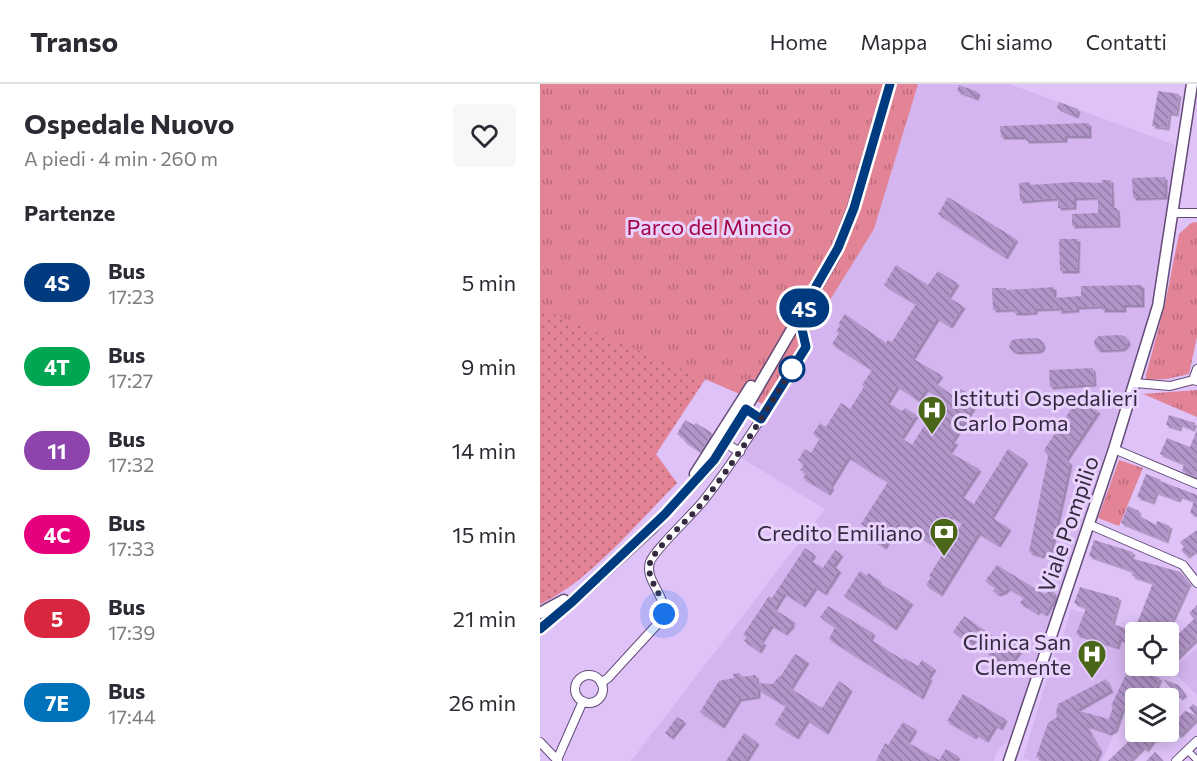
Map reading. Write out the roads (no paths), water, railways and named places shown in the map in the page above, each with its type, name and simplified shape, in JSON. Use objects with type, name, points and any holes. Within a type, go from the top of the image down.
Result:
[{"type":"street","points":[[542,622],[554,607],[592,582],[651,529],[711,464],[725,443],[830,264],[854,208],[890,84]]},
{"type":"street","name":"Viale Pompilio","points":[[1009,761],[1114,449],[1161,292],[1192,84]]},
{"type":"street","points":[[1173,213],[1197,213]]},
{"type":"street","points":[[601,683],[663,618],[662,598],[649,570],[654,556],[698,509],[740,452],[806,347],[799,316]]},
{"type":"street","points":[[687,488],[710,449],[799,316]]},
{"type":"street","points":[[1135,383],[1170,386],[1195,381],[1197,369]]},
{"type":"street","points":[[725,443],[740,452]]},
{"type":"street","points":[[1114,449],[1197,484]]},
{"type":"street","points":[[1088,524],[1183,565],[1194,572],[1197,583]]},
{"type":"street","points":[[591,675],[601,683],[602,691],[599,698],[591,702],[583,701],[575,691],[579,679],[591,675]]},
{"type":"street","points":[[540,742],[558,761],[583,701]]},
{"type":"street","points":[[1176,761],[1197,741]]},
{"type":"street","points":[[1189,752],[1197,760]]},
{"type":"place","name":"Istituti Ospedalieri Carlo Poma","points":[[932,436]]},
{"type":"place","name":"Credito Emiliano","points":[[944,558]]},
{"type":"place","name":"Clinica San Clemente","points":[[1092,680]]},
{"type":"park label","name":"Parco del Mincio","points":[[709,226]]}]
